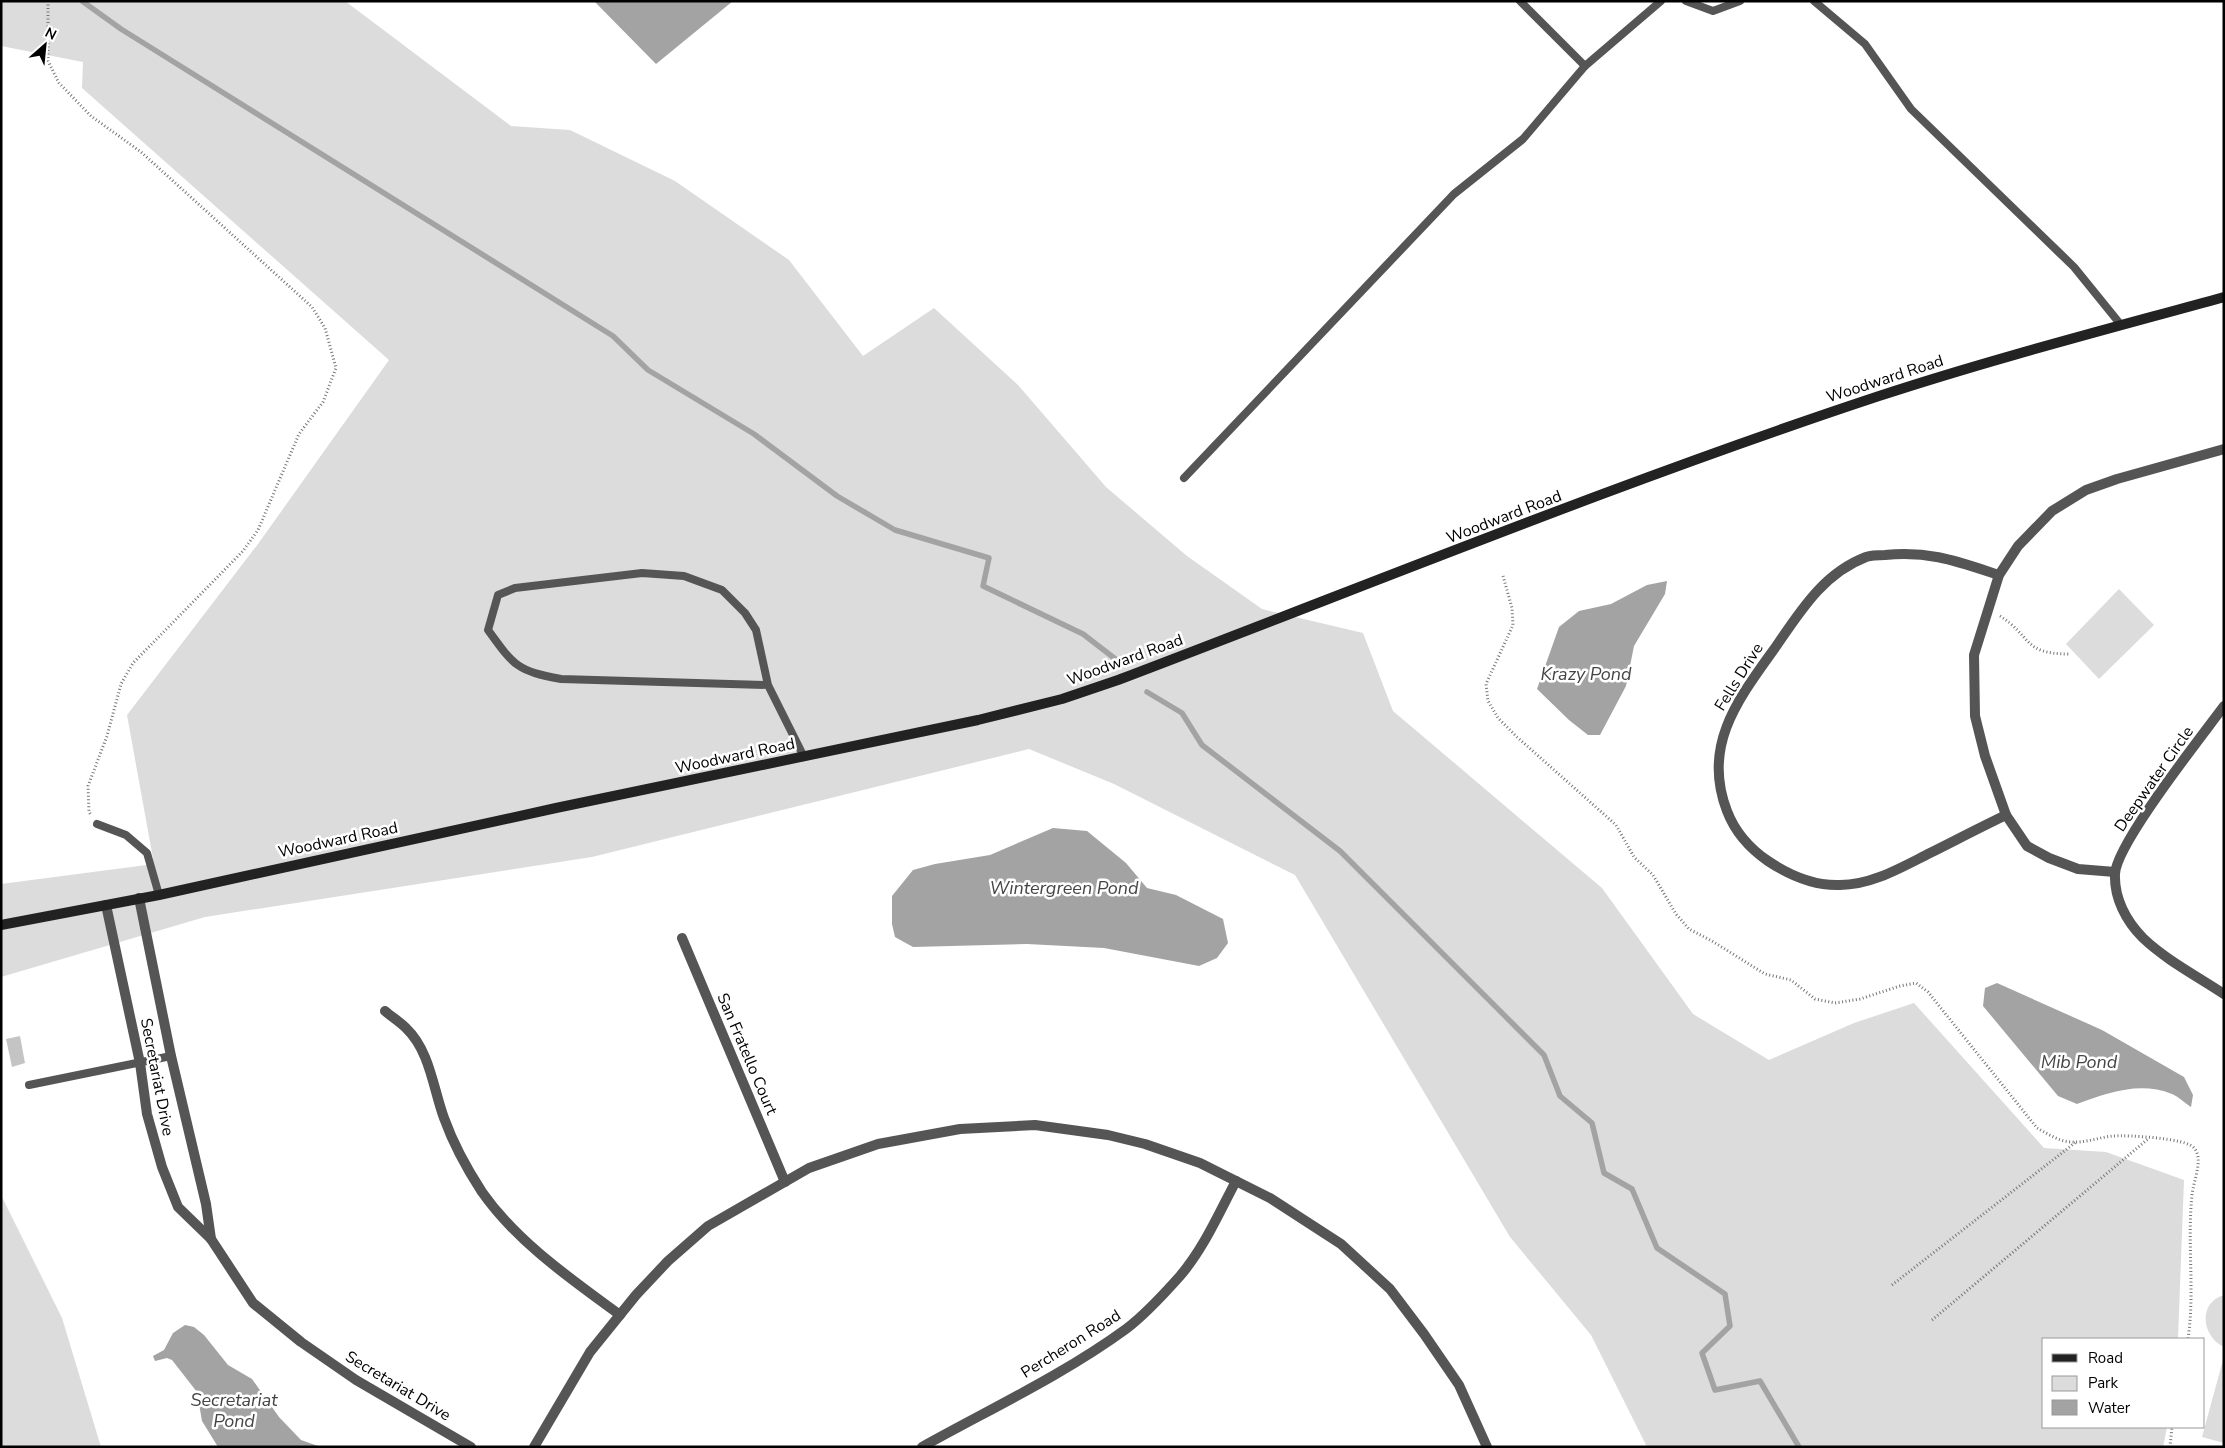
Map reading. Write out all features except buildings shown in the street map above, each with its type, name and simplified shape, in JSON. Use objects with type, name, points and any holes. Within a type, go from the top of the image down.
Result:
[{"type":"street","name":"Woodward Road","points":[[1,925],[159,894],[556,808],[978,720],[1062,699],[1135,674],[1717,452],[1941,376],[2224,297]]},
{"type":"street","points":[[2115,872],[2078,869],[2049,858],[2026,846],[2006,815],[1985,756],[1975,716],[1974,655],[1987,608],[1999,575],[2018,546],[2052,511],[2086,490],[2117,479],[2224,449]]},
{"type":"street","name":"Fells Drive","points":[[1999,575],[1921,553],[1868,556],[1845,567],[1826,582],[1806,603],[1741,696],[1728,723],[1720,746],[1719,772],[1722,797],[1732,824],[1742,839],[1779,868],[1798,878],[1822,884],[1841,886],[1882,876],[2006,815]]},
{"type":"street","name":"Deepwater Circle","points":[[2224,706],[2136,829],[2122,852],[2115,872],[2115,887],[2119,902],[2127,919],[2143,938],[2159,951],[2224,994]]},
{"type":"street","name":"Secretariat Drive","points":[[139,898],[171,1056],[206,1204],[211,1239]]},
{"type":"street","name":"Secretariat Drive","points":[[106,905],[140,1063],[147,1114],[165,1175],[178,1208],[211,1239],[253,1303],[301,1342],[356,1380],[471,1447]]},
{"type":"street","name":"San Fratello Court","points":[[682,938],[785,1182]]},
{"type":"street","points":[[385,1011],[407,1029],[427,1061],[444,1117],[458,1150],[482,1192],[516,1231],[565,1275],[620,1315]]},
{"type":"street","points":[[534,1447],[590,1352],[668,1261],[708,1226],[809,1168],[878,1144],[960,1129],[1035,1124],[1108,1135],[1145,1144],[1200,1163],[1270,1198],[1341,1244],[1390,1289],[1424,1334],[1459,1385],[1487,1447]]},
{"type":"street","name":"Percheron Road","points":[[922,1447],[1083,1358],[1127,1328],[1157,1301],[1182,1274],[1204,1241],[1236,1181]]},
{"type":"lane","points":[[1520,1],[1584,66]]},
{"type":"lane","points":[[1184,478],[1454,194],[1523,139],[1584,66],[1661,1]]},
{"type":"lane","points":[[1686,1],[1713,11],[1740,1]]},
{"type":"lane","points":[[1814,1],[1865,44],[1911,109],[2074,267],[2121,325]]},
{"type":"lane","points":[[768,685],[561,679],[534,674],[511,662],[488,630],[498,595],[515,588],[642,573],[684,576],[722,590],[745,613],[756,630],[768,685],[804,756]]},
{"type":"lane","points":[[97,824],[126,835],[147,853],[159,894]]},
{"type":"lane","points":[[29,1085],[171,1056]]},
{"type":"path","points":[[48,1],[48,61],[59,83],[91,116],[141,152],[312,307],[325,328],[336,368],[323,402],[299,434],[258,530],[243,552],[133,663],[121,684],[108,736],[88,786],[89,812],[97,824]]},
{"type":"path","points":[[1503,576],[1512,608],[1513,625],[1486,684],[1488,701],[1498,718],[1517,737],[1616,825],[1634,857],[1652,875],[1676,914],[1689,929],[1766,974],[1791,980],[1815,999],[1835,1003],[1860,999],[1900,986],[1916,983],[1928,992],[2037,1128],[2060,1140],[2077,1142],[2114,1136],[2180,1140],[2196,1149],[2198,1160],[2192,1194],[2191,1315],[2188,1338]]},
{"type":"path","points":[[1987,608],[2008,621],[2037,650],[2052,654],[2069,654]]},
{"type":"path","points":[[1932,1320],[2149,1139]]},
{"type":"path","points":[[1892,1285],[2077,1142]]},
{"type":"path","points":[[2170,1447],[2172,1428]]},
{"type":"green space","points":[[1,1],[345,1],[511,126],[570,130],[675,181],[789,260],[863,356],[934,308],[1018,385],[1106,487],[1187,556],[1262,609],[1363,633],[1393,711],[1602,888],[1693,1014],[1769,1060],[1854,1023],[1914,1003],[2044,1148],[2106,1152],[2184,1180],[2178,1338],[2042,1338],[2042,1428],[2167,1428],[2163,1447],[1647,1447],[1591,1335],[1510,1237],[1295,875],[1114,784],[1029,749],[592,857],[205,917],[1,977],[1,884],[154,864],[127,715],[258,544],[389,360],[82,88],[83,62],[1,46]]},
{"type":"green space","points":[[2119,589],[2154,625],[2099,679],[2066,644]]},
{"type":"green space","points":[[1,1195],[62,1318],[101,1447],[1,1447]]},
{"type":"green space","points":[[2224,1295],[2224,1347],[2211,1336],[2207,1328],[2206,1312],[2215,1299]]},
{"type":"green space","points":[[2224,1360],[2224,1443],[2202,1437]]},
{"type":"water","points":[[594,1],[733,1],[656,64]]},
{"type":"water","name":"Krazy Pond","points":[[1667,581],[1665,594],[1634,646],[1626,686],[1600,735],[1588,735],[1569,720],[1537,689],[1559,627],[1579,611],[1611,604],[1647,585]]},
{"type":"water","name":"Wintergreen Pond","points":[[1053,828],[1087,831],[1126,863],[1147,888],[1176,895],[1223,919],[1228,943],[1217,958],[1199,966],[1104,948],[1027,944],[913,947],[895,937],[892,924],[892,896],[913,870],[935,864],[990,855]]},
{"type":"water","name":"Mib Pond","points":[[1997,983],[2102,1030],[2184,1077],[2193,1095],[2191,1107],[2172,1094],[2148,1089],[2124,1090],[2077,1104],[2058,1096],[1983,1006],[1985,988]]},
{"type":"water","name":"Secretariat Pond","points":[[185,1325],[194,1327],[204,1335],[228,1365],[252,1379],[279,1417],[301,1440],[318,1446],[336,1447],[218,1447],[202,1421],[197,1392],[172,1360],[167,1358],[155,1361],[153,1356],[164,1350],[173,1333]]},
{"type":"waterway","points":[[82,1],[121,29],[613,336],[648,370],[754,434],[837,496],[895,530],[989,558],[983,586],[1083,634],[1118,661]]},
{"type":"waterway","points":[[1147,692],[1182,713],[1202,745],[1340,851],[1544,1055],[1560,1096],[1592,1123],[1604,1173],[1632,1189],[1657,1248],[1725,1294],[1730,1326],[1702,1353],[1715,1390],[1760,1381],[1799,1447]]}]
